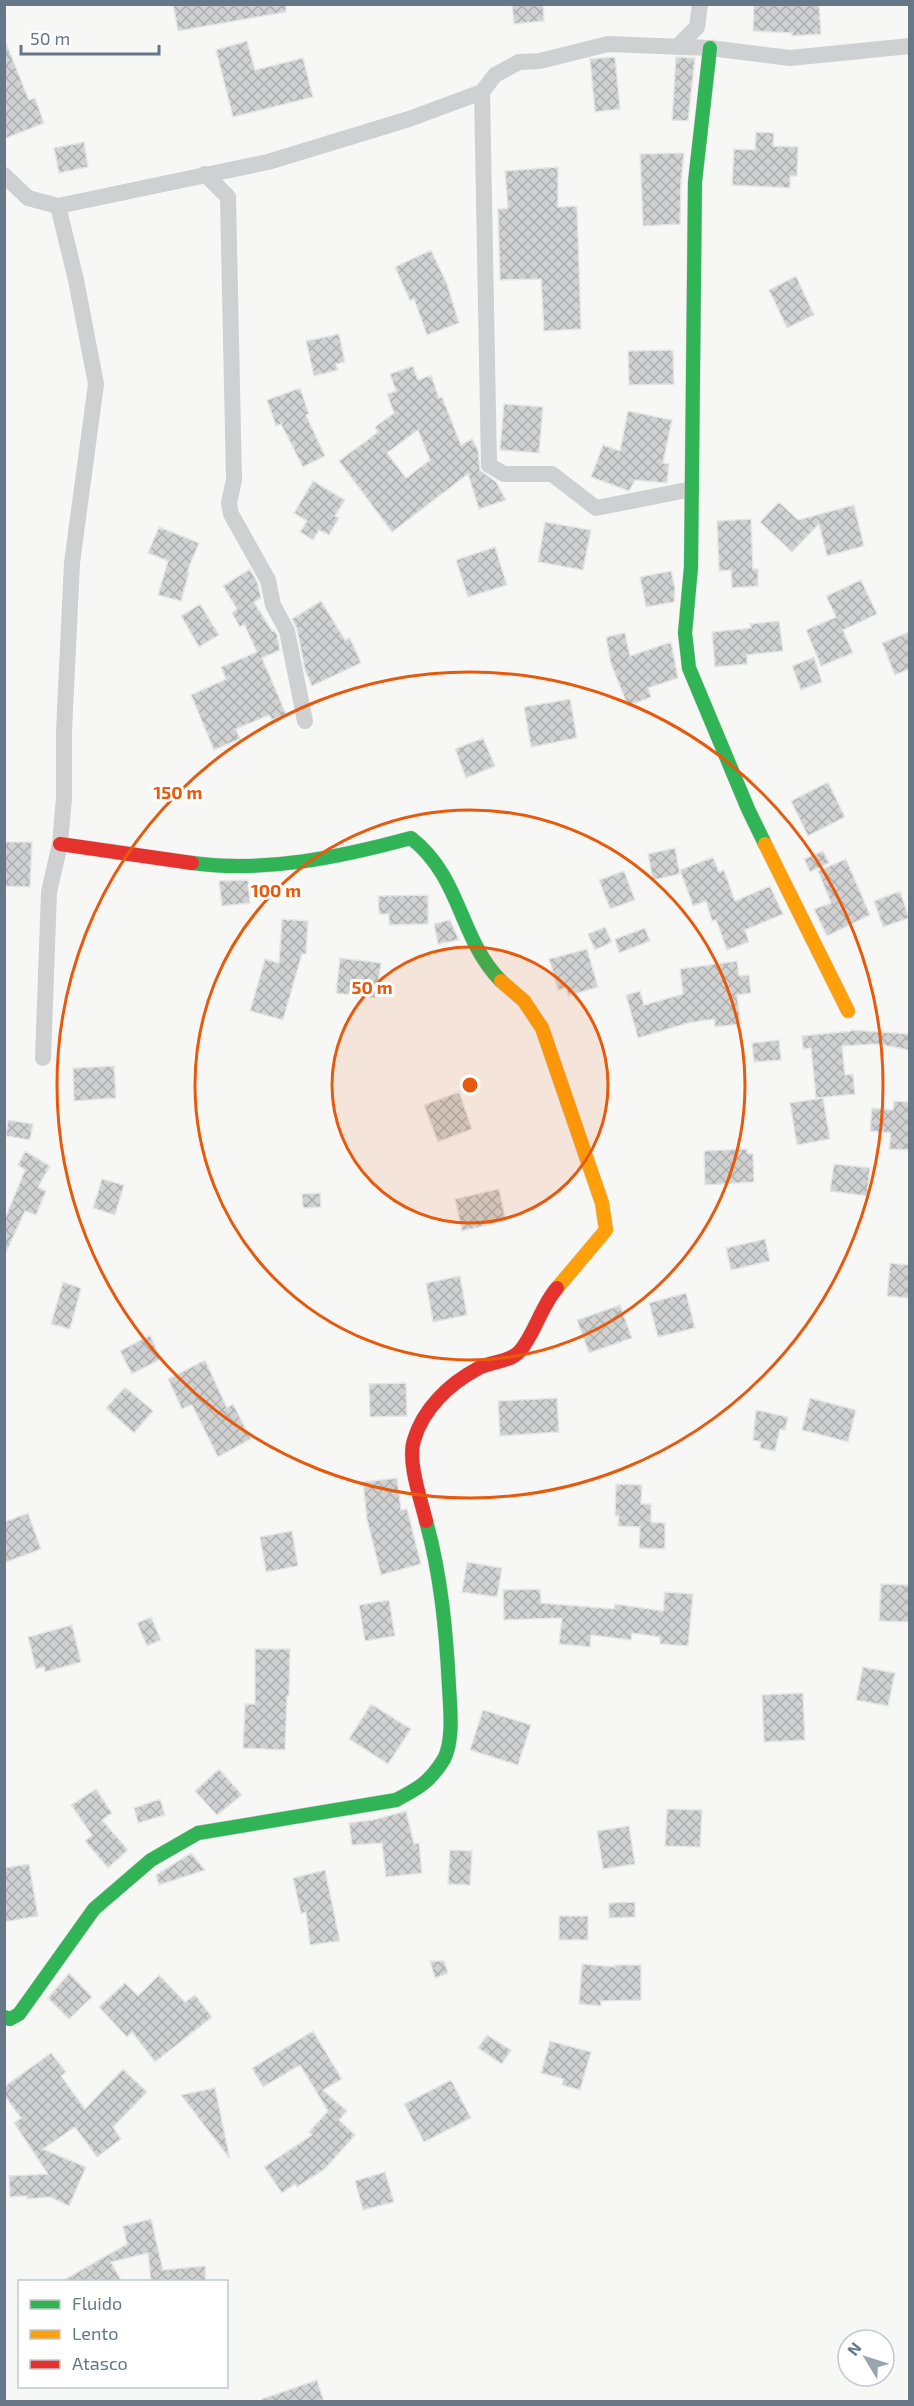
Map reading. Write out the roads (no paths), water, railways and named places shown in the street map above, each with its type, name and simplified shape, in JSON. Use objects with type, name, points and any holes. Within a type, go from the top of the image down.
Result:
[{"type":"street","points":[[677,47],[697,27],[700,4]]},
{"type":"street","points":[[4,175],[28,198],[58,206],[268,162],[409,120],[482,92],[495,75],[519,63],[540,61],[609,44],[710,48],[790,58],[909,46]]},
{"type":"street","points":[[710,48],[695,182],[691,567],[685,633],[688,668],[748,809],[848,1011]]},
{"type":"street","points":[[482,92],[489,465],[504,474],[552,474],[596,508],[692,489]]},
{"type":"street","points":[[205,174],[228,197],[234,480],[230,503],[231,514],[268,580],[273,604],[287,631],[305,721]]},
{"type":"street","points":[[43,1058],[49,892],[60,844],[64,798],[64,731],[72,563],[96,384],[76,280],[58,206]]},
{"type":"street","points":[[4,2017],[10,2019],[19,2014],[94,1908],[151,1860],[198,1833],[396,1800],[424,1785],[445,1757],[451,1726],[446,1629],[436,1557],[414,1476],[413,1442],[429,1409],[454,1383],[479,1366],[509,1359],[520,1351],[552,1294],[606,1230],[602,1203],[542,1028],[527,1004],[496,976],[469,931],[444,875],[432,854],[421,844],[411,838],[347,855],[264,865],[213,866],[60,844]]}]
